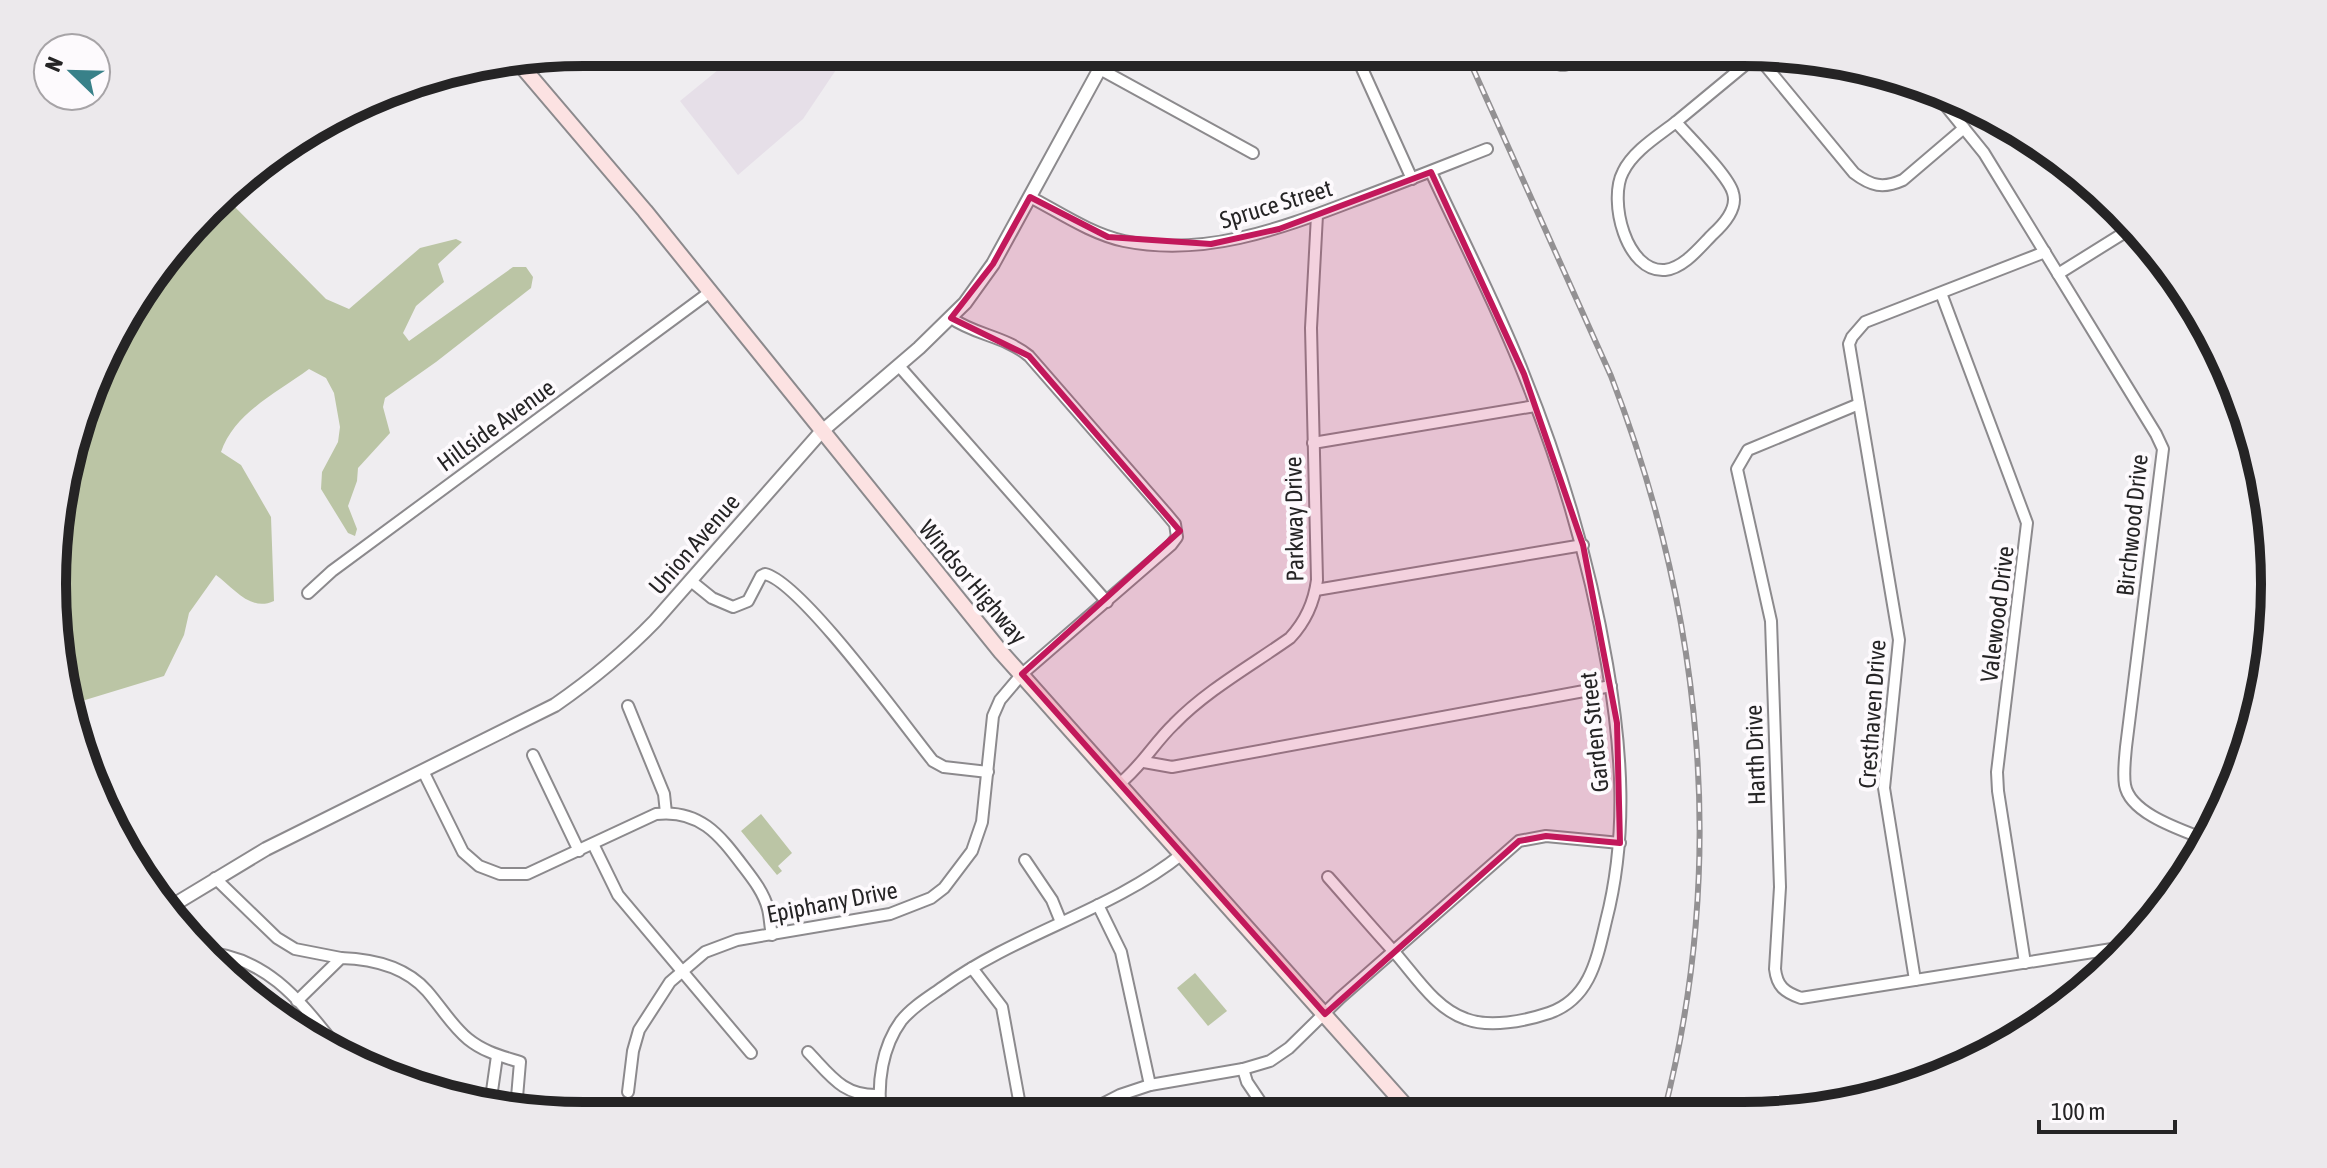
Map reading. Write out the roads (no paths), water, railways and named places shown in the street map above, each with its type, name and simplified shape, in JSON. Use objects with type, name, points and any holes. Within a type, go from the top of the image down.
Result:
[{"type":"main road","name":"Windsor Highway","points":[[524,69],[710,292],[948,588],[1402,1102]]},
{"type":"street","name":"Union Avenue","points":[[176,903],[279,842],[555,705],[627,649],[821,432],[951,318],[993,264],[1102,66]]},
{"type":"street","points":[[1361,66],[1412,179]]},
{"type":"street","points":[[1676,122],[1731,186],[1735,200],[1732,211],[1696,251],[1673,267],[1660,270],[1638,260],[1627,240],[1619,214],[1618,187],[1623,171],[1634,157],[1742,66]]},
{"type":"street","points":[[1766,67],[1854,173],[1867,183],[1892,185],[1903,180],[1964,128]]},
{"type":"street","points":[[1100,69],[1253,153]]},
{"type":"street","name":"Birchwood Drive","points":[[1948,108],[1984,153],[2163,449],[2124,784],[2127,794],[2138,806],[2158,820],[2196,836]]},
{"type":"street","name":"Spruce Street","points":[[1030,197],[1108,237],[1155,245],[1211,244],[1242,239],[1317,215],[1487,149]]},
{"type":"street","name":"Garden Street","points":[[1328,877],[1438,1002],[1467,1020],[1491,1024],[1558,1010],[1579,996],[1593,968],[1615,889],[1620,843],[1621,778],[1617,723],[1583,545],[1524,374],[1431,172]]},
{"type":"street","name":"Parkway Drive","points":[[1119,784],[1144,762],[1166,732],[1190,709],[1290,638],[1302,625],[1316,590],[1318,526],[1311,328],[1317,215]]},
{"type":"street","points":[[2058,274],[2124,233]]},
{"type":"street","points":[[1859,404],[1849,351],[1852,337],[1865,322],[2045,252]]},
{"type":"street","name":"Hillside Avenue","points":[[308,593],[332,571],[710,292]]},
{"type":"street","name":"Valewood Drive","points":[[1936,295],[2027,523],[1997,772],[2025,963]]},
{"type":"street","name":"Epiphany Drive","points":[[628,1092],[639,1030],[653,1006],[681,970],[715,947],[890,914],[931,898],[957,874],[972,851],[982,822],[995,708],[1022,674],[1171,545],[1177,530],[1165,512],[1029,356],[1011,343],[968,328],[951,318]]},
{"type":"street","points":[[899,366],[1107,602]]},
{"type":"street","name":"Cresthaven Drive","points":[[1859,404],[1899,640],[1884,788],[1915,980]]},
{"type":"street","name":"Harth Drive","points":[[1859,404],[1748,450],[1737,469],[1771,621],[1780,887],[1776,981],[1784,990],[1801,998],[2110,949]]},
{"type":"street","points":[[1313,443],[1535,406]]},
{"type":"street","points":[[1316,590],[1583,545]]},
{"type":"street","points":[[691,581],[712,598],[733,607],[748,601],[761,576],[776,577],[821,620],[933,761],[944,767],[988,772]]},
{"type":"street","points":[[1144,762],[1172,767],[1611,686]]},
{"type":"street","points":[[628,706],[664,794],[666,813]]},
{"type":"street","points":[[533,755],[579,851]]},
{"type":"street","points":[[423,771],[469,859],[500,874],[527,874],[638,821],[666,813],[674,812],[697,819],[715,831],[760,890],[768,909],[772,935]]},
{"type":"street","points":[[1106,1102],[1150,1085],[1243,1069],[1270,1061],[1519,841],[1546,836],[1620,843]]},
{"type":"street","points":[[593,844],[618,895],[751,1053]]},
{"type":"street","points":[[879,1102],[882,1066],[892,1035],[912,1009],[1010,946],[1158,874],[1182,854]]},
{"type":"street","points":[[1025,860],[1052,900],[1061,922]]},
{"type":"street","points":[[215,878],[277,938],[295,949],[341,958],[364,958],[407,974],[425,989],[467,1038],[497,1056],[520,1062],[517,1098]]},
{"type":"street","points":[[1098,905],[1121,952],[1150,1085]]},
{"type":"street","points":[[223,955],[233,956],[269,973],[316,1019],[327,1034]]},
{"type":"street","points":[[297,1001],[341,958]]},
{"type":"street","points":[[972,968],[1002,1007],[1020,1102]]},
{"type":"street","points":[[306,1012],[308,1023]]},
{"type":"street","points":[[808,1052],[841,1086],[861,1095],[878,1095]]},
{"type":"street","points":[[492,1094],[497,1056]]},
{"type":"street","points":[[1243,1069],[1247,1082],[1261,1102]]},
{"type":"railway","points":[[1472,66],[1611,376],[1642,466],[1667,556],[1685,648],[1696,740],[1700,832],[1696,925],[1684,1019],[1666,1102]]}]
